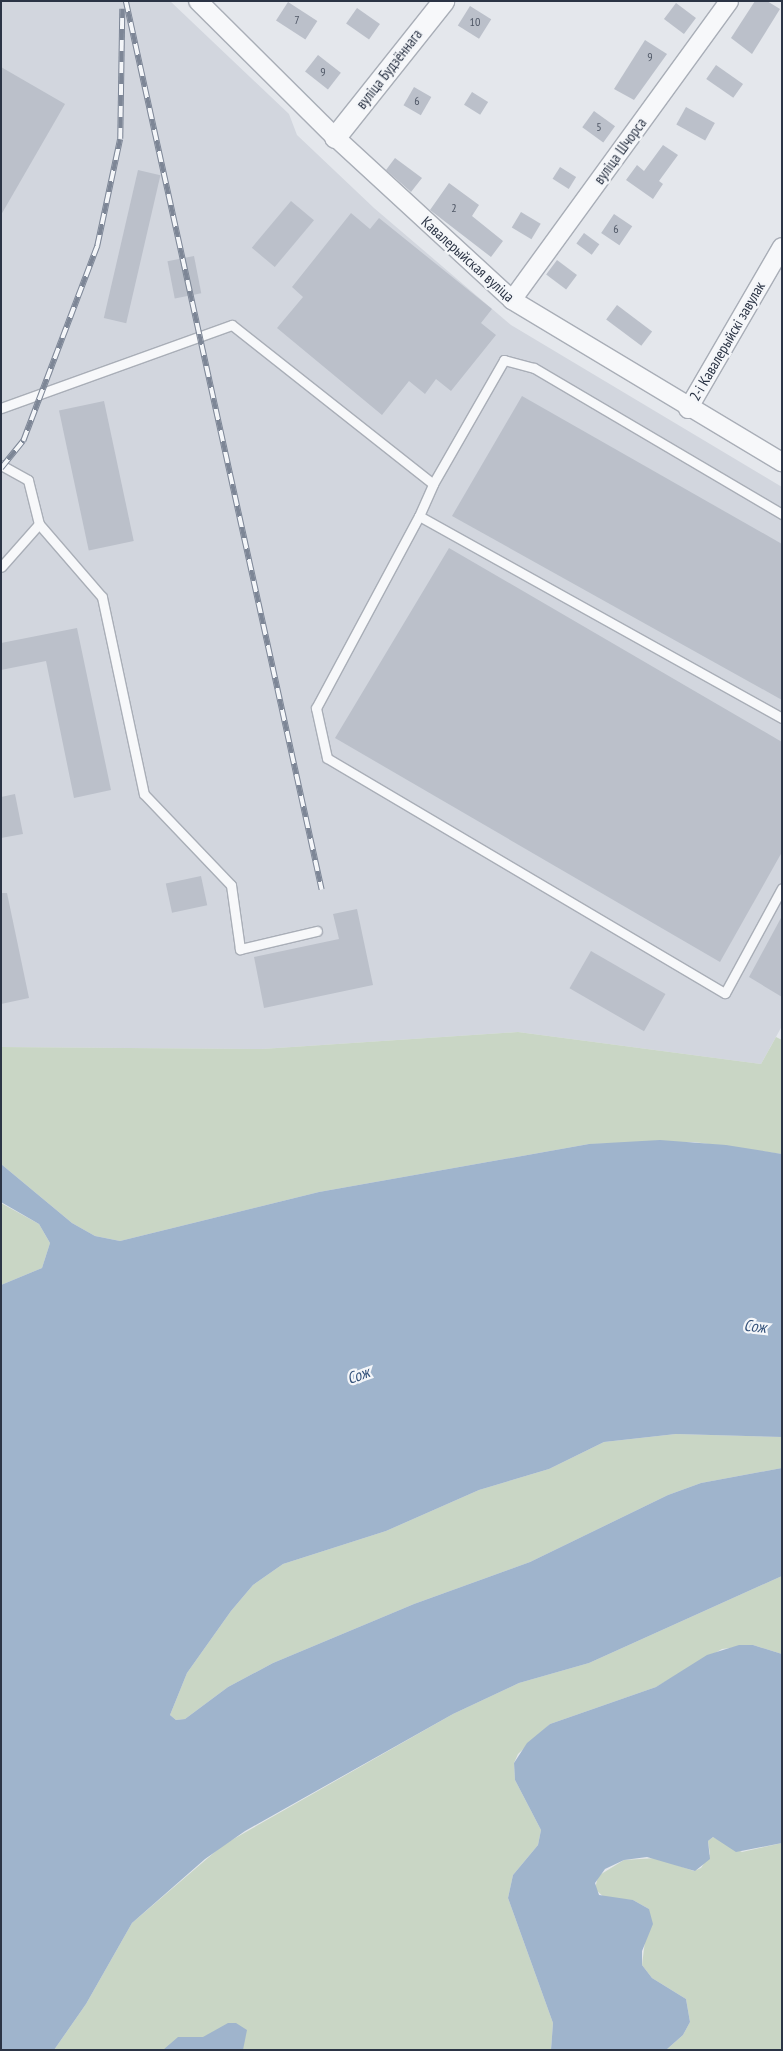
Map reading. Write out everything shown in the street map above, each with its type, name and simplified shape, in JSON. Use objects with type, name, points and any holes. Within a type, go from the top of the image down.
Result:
[{"type":"street","name":"Кавалерыйская вуліца","points":[[198,1],[335,138],[512,300],[688,409],[782,462]]},
{"type":"street","name":"вуліца Будзённага","points":[[335,138],[443,1]]},
{"type":"street","name":"вуліца Шчорса","points":[[512,300],[729,1]]},
{"type":"street","name":"2-і Кавалерыйскі завулак","points":[[688,409],[782,247]]},
{"type":"lane","points":[[1,408],[232,325],[433,484]]},
{"type":"lane","points":[[782,514],[534,368],[504,360],[433,484],[419,516],[316,708],[327,758],[725,993],[782,888]]},
{"type":"lane","points":[[1,465],[28,480],[39,524],[102,597],[144,794],[231,885],[240,949],[317,931]]},
{"type":"lane","points":[[419,516],[782,718]]},
{"type":"lane","points":[[1,567],[39,524]]},
{"type":"shaded area","points":[[1,1],[170,1],[289,114],[297,135],[374,208],[511,325],[782,487],[782,1026],[761,1064],[518,1032],[262,1049],[1,1047]]},
{"type":"green space","points":[[518,1032],[761,1064],[776,1037],[782,1040],[782,1154],[694,1142],[589,1144],[319,1192],[120,1241],[95,1236],[72,1223],[1,1164],[1,1047],[262,1049]]},
{"type":"green space","points":[[1,1203],[39,1224],[50,1243],[42,1268],[1,1285]]},
{"type":"green space","points":[[676,1434],[782,1437],[782,1468],[701,1483],[668,1495],[530,1562],[414,1604],[273,1663],[228,1687],[185,1719],[176,1720],[170,1715],[187,1673],[231,1611],[253,1585],[283,1564],[386,1531],[479,1490],[549,1469],[604,1442]]},
{"type":"green space","points":[[782,1576],[782,1654],[753,1645],[722,1649],[656,1687],[550,1724],[518,1754],[514,1763],[515,1780],[541,1830],[538,1845],[513,1875],[508,1898],[553,2023],[551,2050],[54,2050],[86,2004],[132,1923],[223,1845],[453,1714],[519,1683],[589,1663]]},
{"type":"green space","points":[[713,1837],[742,1852],[782,1843],[782,2050],[666,2050],[683,2035],[690,2022],[686,1999],[652,1978],[642,1965],[649,1909],[633,1900],[606,1899],[595,1889],[598,1876],[624,1860],[656,1858],[694,1871],[701,1868],[710,1854],[708,1841]]},
{"type":"water","name":"Сож","points":[[660,1140],[726,1145],[782,1154],[782,1437],[676,1434],[604,1442],[549,1469],[479,1490],[386,1531],[283,1564],[253,1585],[231,1611],[187,1673],[170,1715],[176,1720],[185,1719],[228,1687],[273,1663],[414,1604],[530,1562],[668,1495],[701,1483],[782,1468],[782,1576],[589,1663],[519,1683],[453,1714],[245,1831],[205,1859],[132,1923],[86,2004],[54,2050],[1,2050],[1,1285],[42,1268],[50,1243],[39,1224],[1,1202],[1,1164],[72,1223],[95,1236],[120,1241],[319,1192],[589,1144]]},
{"type":"water","points":[[739,1645],[753,1645],[782,1654],[782,1843],[736,1852],[713,1837],[708,1841],[710,1859],[695,1871],[647,1857],[624,1860],[605,1869],[595,1883],[599,1895],[633,1900],[649,1909],[653,1924],[642,1951],[642,1965],[652,1978],[686,1999],[690,2022],[683,2035],[666,2050],[551,2050],[553,2023],[508,1898],[513,1875],[538,1845],[541,1830],[515,1780],[514,1763],[527,1743],[550,1724],[656,1687],[707,1655]]},
{"type":"water","points":[[228,2023],[236,2023],[247,2030],[243,2050],[163,2050],[178,2037],[203,2037]]},
{"type":"building","points":[[755,1],[767,1],[780,9],[752,54],[731,38]]},
{"type":"building","points":[[288,2],[317,21],[305,40],[276,20]]},
{"type":"building","points":[[676,3],[696,18],[684,34],[664,19]]},
{"type":"building","points":[[470,6],[491,19],[479,39],[458,26]]},
{"type":"building","points":[[357,8],[380,24],[369,40],[346,24]]},
{"type":"building","points":[[645,40],[667,54],[634,100],[614,89]]},
{"type":"building","points":[[318,55],[341,73],[328,89],[305,72]]},
{"type":"building","points":[[716,65],[743,84],[733,98],[706,79]]},
{"type":"building","points":[[1,67],[65,104],[1,215]]},
{"type":"building","points":[[414,87],[431,97],[421,115],[404,105]]},
{"type":"building","points":[[472,92],[488,102],[480,115],[464,105]]},
{"type":"building","points":[[686,107],[715,123],[705,140],[676,124]]},
{"type":"building","points":[[594,111],[615,126],[603,142],[582,127]]},
{"type":"building","points":[[663,145],[678,155],[659,181],[663,184],[653,199],[626,180],[637,165],[644,171]]},
{"type":"building","points":[[395,158],[422,178],[411,192],[386,170]]},
{"type":"building","points":[[560,167],[576,177],[569,189],[553,179]]},
{"type":"building","points":[[138,170],[160,175],[126,323],[104,318]]},
{"type":"building","points":[[449,183],[479,205],[472,216],[503,241],[491,257],[430,210]]},
{"type":"building","points":[[291,201],[314,220],[275,267],[252,248]]},
{"type":"building","points":[[521,212],[541,224],[531,239],[512,227]]},
{"type":"building","points":[[351,213],[370,229],[379,218],[492,309],[481,323],[496,335],[451,391],[436,379],[425,394],[409,381],[382,415],[277,328],[303,297],[292,287]]},
{"type":"building","points":[[614,214],[632,226],[619,245],[601,233]]},
{"type":"building","points":[[584,233],[599,244],[592,255],[576,244]]},
{"type":"building","points":[[194,256],[201,293],[175,298],[167,261]]},
{"type":"building","points":[[557,260],[577,275],[566,289],[546,274]]},
{"type":"building","points":[[617,305],[652,331],[641,346],[606,319]]},
{"type":"building","points":[[522,396],[782,544],[782,700],[452,516]]},
{"type":"building","points":[[104,401],[134,541],[89,550],[59,411]]},
{"type":"building","points":[[449,548],[782,742],[782,852],[720,962],[335,738]]},
{"type":"building","points":[[77,628],[111,790],[74,798],[46,661],[1,670],[1,643]]},
{"type":"building","points":[[15,794],[23,834],[1,838],[1,797]]},
{"type":"building","points":[[201,876],[207,905],[172,913],[166,883]]},
{"type":"building","points":[[1,893],[7,893],[29,998],[1,1004]]},
{"type":"building","points":[[357,909],[373,985],[264,1008],[254,957],[339,939],[333,914]]},
{"type":"building","points":[[782,916],[782,997],[749,977]]},
{"type":"building","points":[[591,951],[665,994],[644,1031],[570,988]]},
{"type":"railway","points":[[126,1],[322,890]]},
{"type":"railway","points":[[1,468],[23,441],[97,246],[120,139],[122,9]]}]
